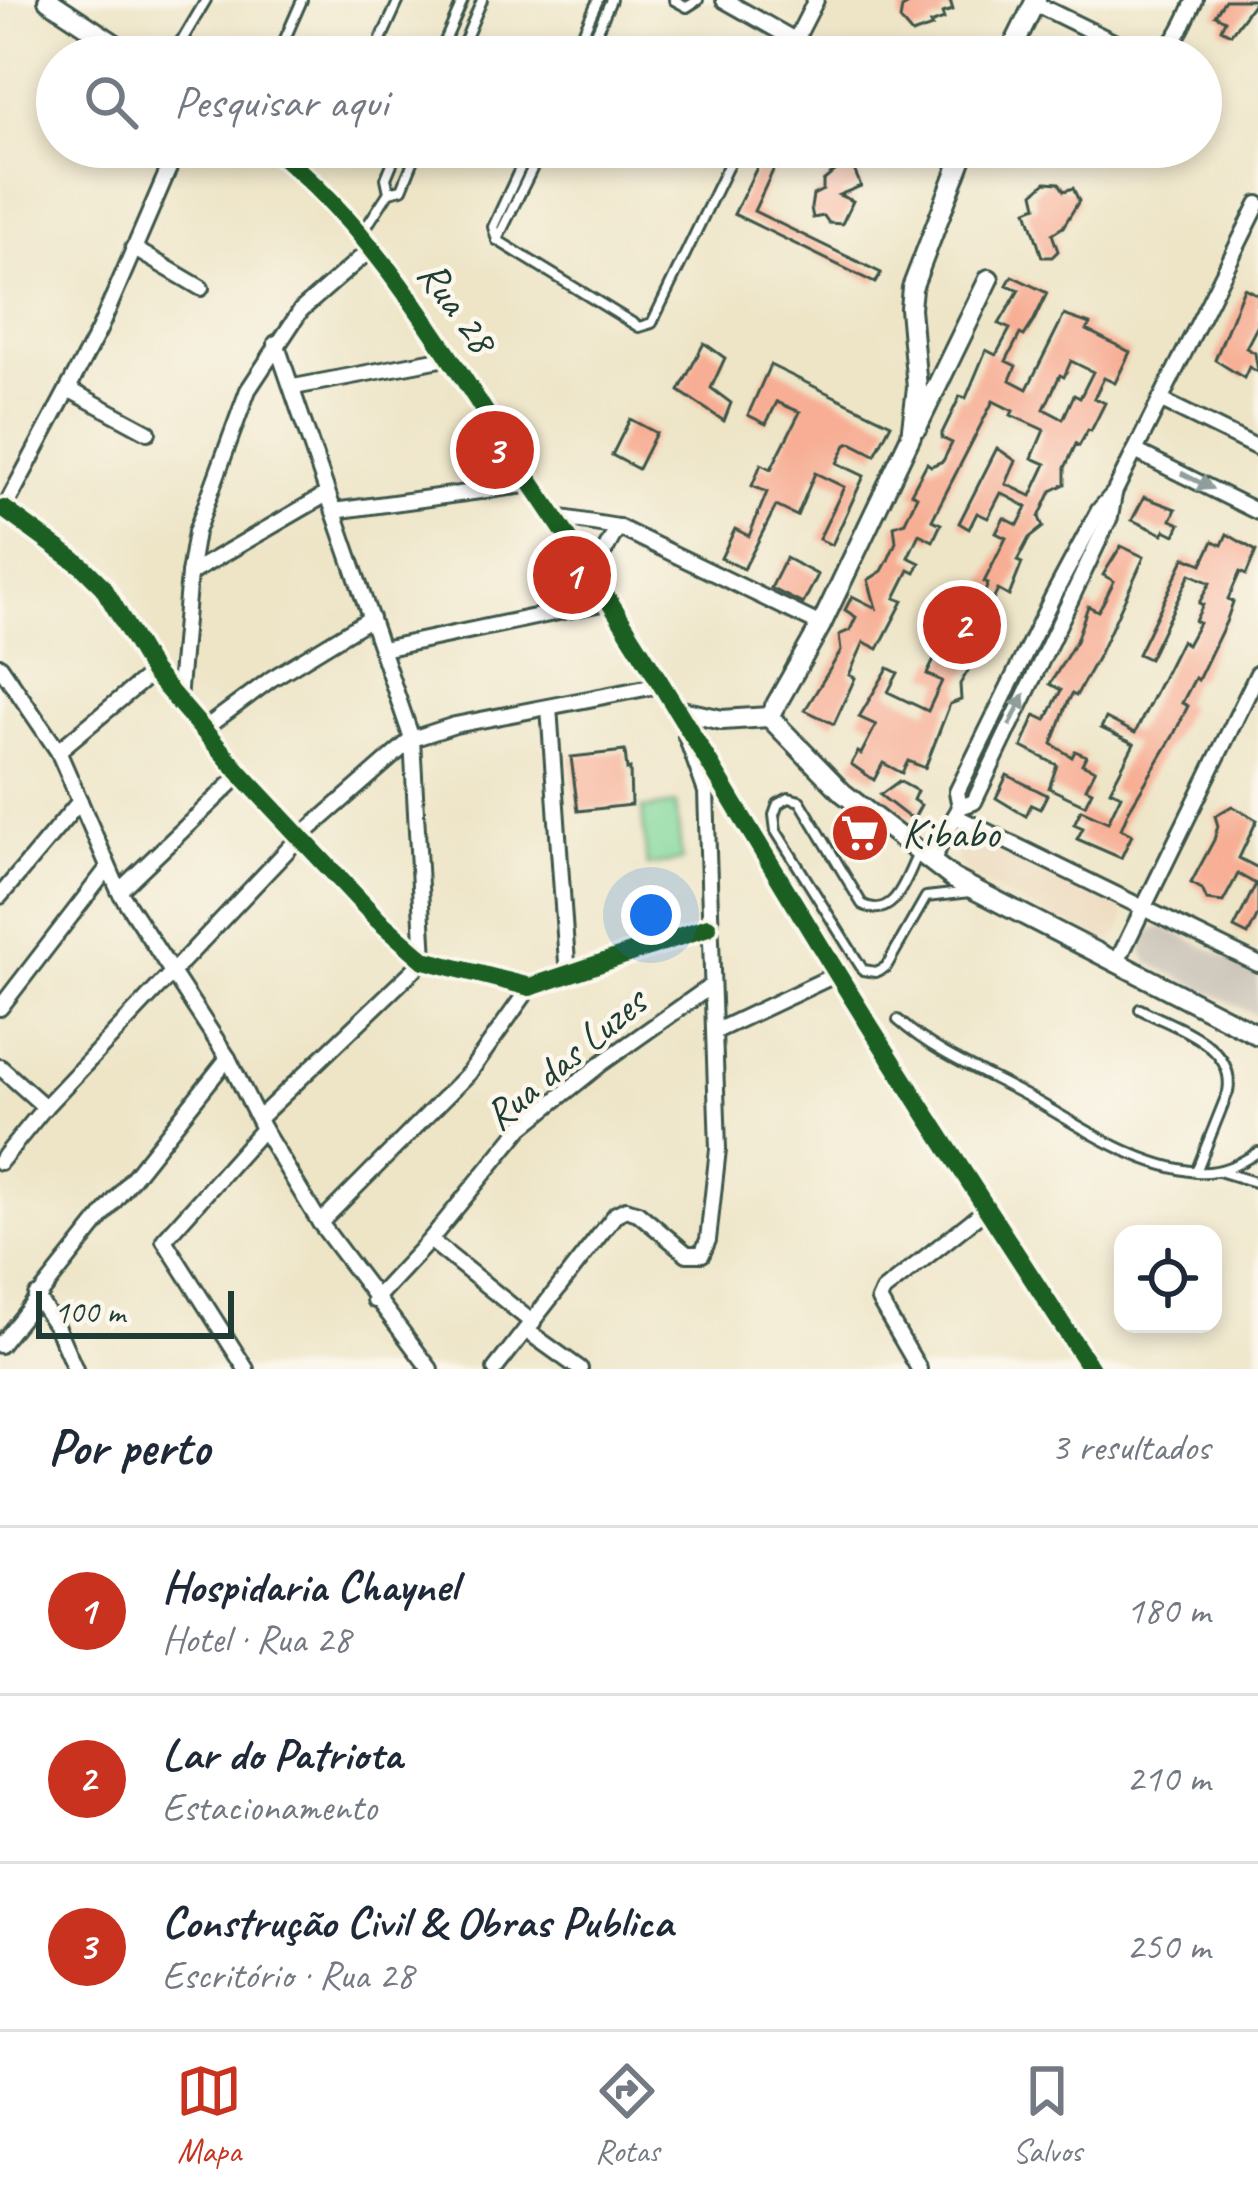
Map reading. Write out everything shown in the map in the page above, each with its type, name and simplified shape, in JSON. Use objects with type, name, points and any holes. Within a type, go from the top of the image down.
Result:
[{"type":"street","points":[[48,0],[103,36]]},
{"type":"street","points":[[58,0],[82,22]]},
{"type":"street","points":[[724,0],[786,36]]},
{"type":"street","points":[[798,36],[816,0]]},
{"type":"street","points":[[1174,36],[1195,0]]},
{"type":"street","points":[[1018,36],[1035,2],[1107,36]]},
{"type":"street","points":[[169,168],[99,330],[2,513],[82,566],[103,587],[153,672],[298,839],[424,960],[530,987],[708,927]]},
{"type":"street","name":"Rua 28","points":[[296,168],[366,243],[451,357],[611,601],[1083,1366]]},
{"type":"street","points":[[911,436],[917,388],[912,288],[958,168]]},
{"type":"street","points":[[925,859],[957,812],[957,792],[1053,596],[1100,510],[1114,494],[1258,204]]},
{"type":"street","points":[[178,700],[196,532],[248,390],[301,310],[366,243]]},
{"type":"street","points":[[133,248],[202,287]]},
{"type":"street","points":[[769,717],[821,626],[989,279]]},
{"type":"street","points":[[246,1369],[164,1240],[262,1123],[424,960],[412,739],[277,343]]},
{"type":"street","points":[[294,387],[451,357]]},
{"type":"street","points":[[915,371],[929,382],[944,374]]},
{"type":"street","points":[[68,389],[148,432]]},
{"type":"street","points":[[1160,400],[1258,448]]},
{"type":"street","points":[[1135,451],[1258,512]]},
{"type":"street","points":[[334,511],[532,484]]},
{"type":"street","points":[[189,574],[327,494]]},
{"type":"street","points":[[556,517],[617,527],[821,626]]},
{"type":"street","points":[[592,572],[617,527]]},
{"type":"street","points":[[382,650],[611,601]]},
{"type":"street","points":[[204,729],[271,679],[371,618]]},
{"type":"street","points":[[0,666],[58,751],[119,891],[228,1058],[320,1223],[430,1369]]},
{"type":"street","points":[[58,751],[153,672]]},
{"type":"street","points":[[1116,964],[1258,673]]},
{"type":"street","points":[[0,1162],[45,1107],[298,839],[412,739],[455,725],[661,686]]},
{"type":"street","points":[[549,707],[568,976]]},
{"type":"street","points":[[676,710],[722,720],[769,717],[843,793],[925,859],[977,892],[1258,1035]]},
{"type":"street","points":[[495,1369],[616,1214],[626,1209],[638,1213],[687,1254],[702,1253],[708,1240],[718,1149],[706,792],[676,710]]},
{"type":"street","points":[[119,891],[241,774]]},
{"type":"street","points":[[0,896],[80,801]]},
{"type":"street","points":[[957,812],[1258,964]]},
{"type":"street","points":[[0,1008],[107,869]]},
{"type":"street","points":[[716,1031],[837,974]]},
{"type":"street","name":"Rua das Luzes","points":[[374,1300],[522,1127],[711,986]]},
{"type":"street","points":[[320,1223],[469,1073],[530,987]]},
{"type":"street","points":[[0,1345],[228,1058]]},
{"type":"street","points":[[0,1067],[45,1107]]},
{"type":"street","points":[[919,1369],[879,1300],[883,1291],[988,1208]]},
{"type":"street","points":[[430,1240],[580,1369]]},
{"type":"street","points":[[36,1296],[75,1369]]},
{"type":"lane","points":[[185,36],[206,0]]},
{"type":"lane","points":[[287,36],[302,0]]},
{"type":"lane","points":[[383,36],[399,0]]},
{"type":"lane","points":[[447,36],[463,0]]},
{"type":"lane","points":[[467,36],[482,0]]},
{"type":"lane","points":[[582,36],[598,0]]},
{"type":"lane","points":[[595,36],[611,0]]},
{"type":"lane","points":[[674,0],[687,7],[698,0]]},
{"type":"lane","points":[[366,243],[389,192],[386,178],[390,168]]},
{"type":"lane","points":[[389,192],[402,188],[410,168]]},
{"type":"lane","points":[[520,168],[493,227],[497,240],[639,327],[652,323],[727,168]]},
{"type":"lane","points":[[497,240],[533,168]]},
{"type":"lane","points":[[925,859],[894,902],[872,909],[862,904],[800,801],[778,804],[774,815],[776,831],[863,970],[876,972],[886,967],[926,898],[977,892]]},
{"type":"lane","points":[[1140,1010],[1206,1044],[1226,1065],[1228,1092],[1196,1172]]},
{"type":"lane","points":[[898,1020],[938,1052],[1042,1104],[1078,1129],[1158,1163],[1196,1172],[1218,1171],[1258,1183]]},
{"type":"lane","points":[[1218,1171],[1258,1152]]},
{"type":"shaded area","points":[[985,836],[1117,903],[1125,915],[1112,941],[1098,941],[966,874],[957,862],[960,847],[970,837]]},
{"type":"shaded area","points":[[1164,927],[1258,973],[1258,1016],[1148,962],[1142,951],[1143,938],[1152,929]]},
{"type":"green space","points":[[676,804],[682,861],[647,866],[642,809]]},
{"type":"building","points":[[916,0],[950,0],[953,10],[942,13],[944,19],[930,24],[932,27],[912,34],[900,20],[902,8]]},
{"type":"building","points":[[1225,0],[1256,0],[1231,34],[1221,29],[1225,20],[1215,15]]},
{"type":"building","points":[[757,168],[774,168],[754,211],[881,273],[875,283],[734,214]]},
{"type":"building","points":[[853,168],[861,186],[839,195],[853,201],[842,224],[829,223],[824,216],[813,218],[811,208],[813,195],[823,190],[823,181],[835,171]]},
{"type":"building","points":[[1046,182],[1059,183],[1064,191],[1073,188],[1079,201],[1063,227],[1052,234],[1058,251],[1052,257],[1042,257],[1027,210],[1037,206],[1034,193]]},
{"type":"building","points":[[1012,276],[1047,293],[1006,361],[1016,366],[1010,380],[1027,389],[1064,315],[1090,324],[1087,330],[1130,352],[1115,383],[1104,378],[1094,398],[1105,403],[1091,431],[1076,444],[1065,468],[1065,484],[1051,491],[1039,517],[1043,527],[1029,538],[1017,561],[1022,563],[1009,596],[998,590],[985,616],[981,626],[992,631],[960,684],[961,700],[950,704],[925,768],[908,761],[902,773],[883,763],[874,780],[851,764],[876,725],[859,717],[888,668],[898,673],[888,692],[928,711],[942,681],[927,674],[935,658],[944,662],[984,594],[988,584],[984,582],[1006,538],[996,533],[1004,518],[1018,525],[1027,507],[1001,493],[988,518],[977,513],[969,529],[959,523],[997,448],[1016,461],[1006,484],[1031,496],[1046,464],[1032,458],[1044,430],[993,401],[932,520],[941,524],[933,541],[919,534],[908,557],[920,563],[915,573],[909,570],[895,598],[903,601],[878,649],[864,642],[849,675],[855,678],[834,724],[805,710],[841,651],[839,635],[850,630],[856,617],[845,610],[852,596],[876,608],[868,580],[888,560],[896,542],[894,526],[905,522],[917,496],[911,493],[927,463],[943,461],[952,443],[942,433],[960,396],[966,398],[986,350],[996,355],[1010,329],[999,324],[1019,290],[1007,285]],"holes":[[[1071,361],[1093,372],[1080,398],[1074,395],[1063,419],[1044,409]]]},
{"type":"building","points":[[1244,288],[1258,295],[1258,325],[1246,348],[1255,353],[1258,372],[1249,367],[1244,378],[1215,360]]},
{"type":"building","points":[[704,343],[725,358],[711,388],[731,403],[724,421],[679,391]]},
{"type":"building","points":[[770,365],[891,424],[875,455],[851,443],[837,463],[864,476],[832,545],[819,539],[844,487],[815,473],[797,516],[776,506],[744,569],[721,558],[735,529],[749,536],[767,492],[752,486],[761,464],[771,469],[800,412],[777,402],[766,424],[748,415]]},
{"type":"building","points":[[630,419],[656,433],[638,469],[612,455]]},
{"type":"building","points":[[1144,497],[1176,509],[1171,520],[1180,524],[1175,535],[1132,520]]},
{"type":"building","points":[[1227,534],[1256,551],[1246,575],[1240,572],[1228,599],[1233,602],[1226,622],[1182,703],[1188,706],[1129,810],[1121,829],[1132,835],[1121,858],[1077,839],[1083,828],[1074,824],[1081,810],[1108,822],[1121,795],[1110,790],[1134,744],[1101,728],[1106,718],[1135,733],[1181,641],[1187,645],[1199,623],[1195,621],[1203,605],[1199,603],[1210,583],[1190,574],[1149,659],[1138,654],[1185,557],[1202,564],[1213,541],[1222,545]]},
{"type":"building","points":[[1121,546],[1144,557],[1100,653],[1067,704],[1052,744],[1072,757],[1075,751],[1086,756],[1082,764],[1095,770],[1086,788],[1092,791],[1085,805],[1049,788],[1057,765],[1022,747],[1035,715],[1046,720],[1061,690],[1050,684],[1076,641],[1088,606],[1098,611],[1103,603],[1114,581],[1103,575]]},
{"type":"building","points":[[786,558],[818,575],[803,604],[771,588]]},
{"type":"building","points":[[625,751],[631,805],[578,811],[571,757]]},
{"type":"building","points":[[1007,775],[1047,795],[1040,809],[1031,805],[1026,816],[996,798]]},
{"type":"building","points":[[899,781],[917,791],[913,800],[921,805],[914,818],[880,795]]},
{"type":"building","points":[[1232,806],[1257,820],[1239,858],[1258,868],[1258,915],[1248,935],[1234,928],[1256,884],[1238,874],[1223,902],[1207,900],[1202,889],[1191,883],[1214,840],[1215,816]]},
{"type":"cycle path","points":[[295,168],[382,262],[444,349],[611,604],[866,1020],[1091,1369]]},
{"type":"cycle path","points":[[4,509],[103,587],[153,672],[378,920],[424,960],[530,987],[708,927]]},
{"type":"place","name":"Construção Civil & Obras Publica","points":[[495,450]]},
{"type":"place","name":"Hospidaria Chaynel","points":[[572,575]]},
{"type":"place","name":"Lar do Patriota","points":[[962,625]]},
{"type":"place","name":"Kibabo","points":[[860,833]]}]
